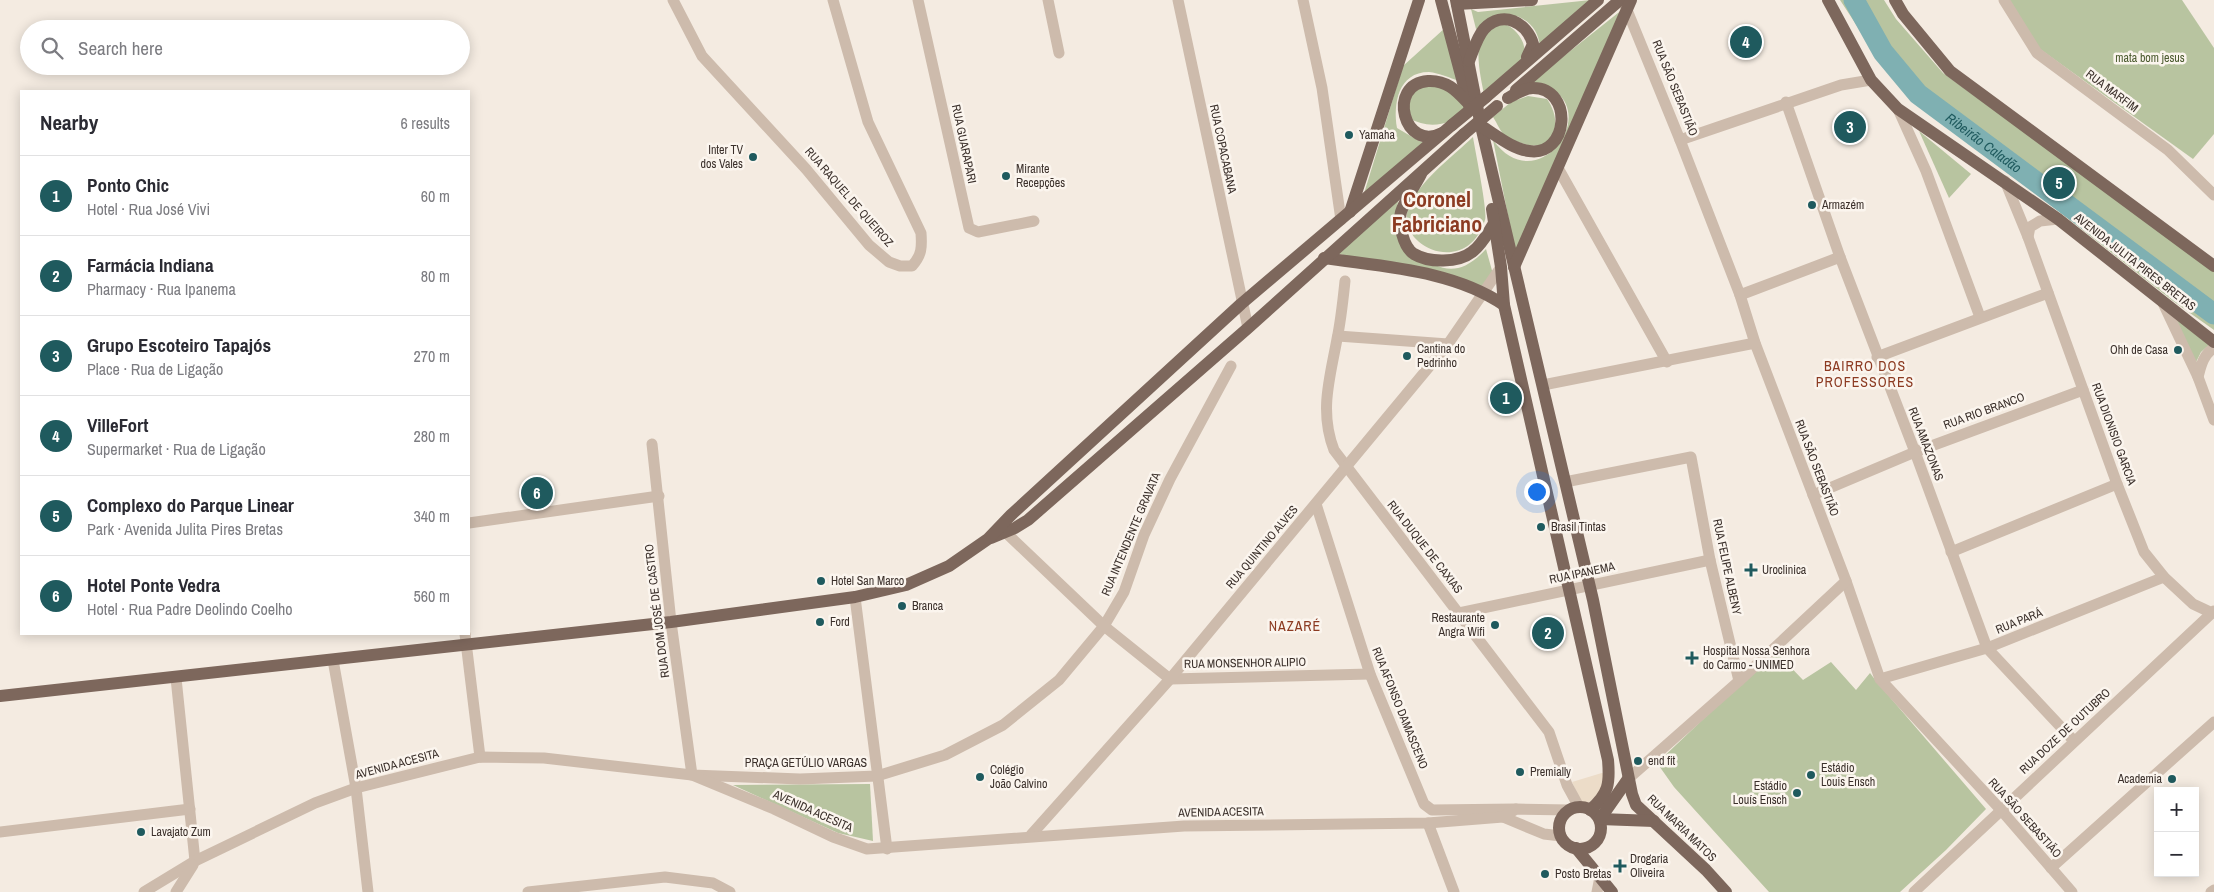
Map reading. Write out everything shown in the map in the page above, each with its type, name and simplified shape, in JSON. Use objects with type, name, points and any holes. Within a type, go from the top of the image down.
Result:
[{"type":"main road","points":[[1346,216],[1419,0]]},
{"type":"main road","points":[[1441,0],[1469,104],[1495,222],[1504,305],[1608,760],[1607,790],[1602,800],[1580,809],[1560,822],[1561,836],[1565,843],[1576,848],[1589,848],[1599,838],[1601,832],[1600,819],[1628,779]]},
{"type":"main road","points":[[1457,2],[1532,0]]},
{"type":"main road","points":[[0,696],[333,660],[466,639],[671,622],[855,597],[906,585],[928,576],[949,566],[1002,529],[1241,304],[1598,0]]},
{"type":"main road","name":"AVENIDA JULITA PIRES BRETAS","points":[[1828,0],[1871,80],[1898,109],[2058,219],[2214,342]]},
{"type":"main road","points":[[1895,0],[1903,14],[1950,71],[2214,266]]},
{"type":"main road","name":"RUA MARIA MATOS","points":[[1457,2],[1481,126],[1589,586],[1628,779],[1636,805],[1706,870],[1726,892]]},
{"type":"main road","points":[[1002,529],[1028,520],[1248,328],[1425,167],[1625,2]]},
{"type":"main road","points":[[1514,267],[1558,168],[1625,2]]},
{"type":"main road","points":[[1469,61],[1486,27],[1504,19],[1513,20],[1524,27],[1530,34],[1533,44],[1532,52],[1520,66]]},
{"type":"main road","points":[[1449,128],[1436,136],[1421,136],[1414,132],[1403,109],[1405,95],[1408,90],[1421,81],[1441,82],[1454,87],[1469,104]]},
{"type":"main road","points":[[1481,126],[1514,146],[1528,151],[1542,152],[1554,143],[1561,130],[1563,116],[1558,101],[1544,90],[1532,88],[1508,98]]},
{"type":"main road","points":[[1425,167],[1401,212],[1403,234],[1413,253],[1429,260],[1458,259],[1472,253],[1495,222]]},
{"type":"main road","points":[[1324,258],[1418,273],[1465,283],[1485,291],[1504,305]]},
{"type":"main road","points":[[1580,809],[1600,819],[1654,822]]},
{"type":"main road","points":[[1576,848],[1612,892]]},
{"type":"street","name":"RUA RAQUEL DE QUEIROZ","points":[[673,0],[702,56],[806,169],[869,245],[889,262],[900,266],[912,266],[920,257],[922,248],[921,232],[868,122],[833,0]]},
{"type":"street","name":"RUA GUARAPARI","points":[[918,0],[969,228],[978,232],[1034,221]]},
{"type":"street","points":[[1048,0],[1059,54]]},
{"type":"street","name":"RUA COPACABANA","points":[[1178,0],[1241,304],[1248,328]]},
{"type":"street","points":[[1303,0],[1346,216]]},
{"type":"street","name":"RUA MARFIM","points":[[2004,0],[2037,53],[2168,150],[2214,195]]},
{"type":"street","name":"RUA SÃO SEBASTIÃO","points":[[1625,2],[1740,295],[1755,342],[1846,581],[1880,679],[2001,810],[2072,892]]},
{"type":"street","points":[[1680,140],[1786,102],[1841,85],[1871,80]]},
{"type":"street","name":"RUA AMAZONAS","points":[[1786,102],[1840,257],[1915,452],[1986,648],[2074,741]]},
{"type":"street","points":[[1898,109],[1926,171],[1980,317]]},
{"type":"street","points":[[1558,168],[1668,362]]},
{"type":"street","name":"RUA DIONISIO GARCIA","points":[[2005,181],[2028,238],[2117,484],[2144,552],[2164,577],[2193,604],[2213,612]]},
{"type":"street","points":[[2028,238],[2030,227],[2040,220],[2058,219]]},
{"type":"street","points":[[1740,295],[1840,257]]},
{"type":"street","name":"RUA QUINTINO ALVES","points":[[1031,836],[1170,679],[1346,468],[1448,344],[1501,267]]},
{"type":"street","name":"RUA DUQUE DE CAXIAS","points":[[1345,281],[1338,336],[1328,388],[1327,431],[1334,450],[1549,732],[1567,785],[1580,809]]},
{"type":"street","points":[[1877,356],[2048,293]]},
{"type":"street","points":[[2162,301],[2198,377],[2214,420]]},
{"type":"street","points":[[1338,336],[1448,344]]},
{"type":"street","points":[[1543,385],[1668,362],[1755,342]]},
{"type":"street","points":[[2198,377],[2206,354],[2214,348]]},
{"type":"street","name":"RUA INTENDENTE GRAVATA","points":[[877,776],[946,755],[1004,725],[1059,680],[1104,626],[1124,592],[1144,535],[1170,479],[1231,366]]},
{"type":"street","name":"RUA RIO BRANCO","points":[[1813,495],[1915,452],[2083,390]]},
{"type":"street","name":"RUA DOM JOSÉ DE CASTRO","points":[[652,444],[671,622],[692,775]]},
{"type":"street","name":"RUA FELIPE ALBENY","points":[[1565,482],[1691,457],[1710,560],[1739,681]]},
{"type":"street","points":[[1952,552],[2117,484]]},
{"type":"street","points":[[470,522],[658,496]]},
{"type":"street","name":"RUA AFONSO DAMASCENO","points":[[1316,504],[1370,674],[1424,804],[1432,810],[1516,809]]},
{"type":"street","name":"RUA MONSENHOR ALIPIO","points":[[1002,529],[1104,626],[1170,679],[1370,674]]},
{"type":"street","name":"RUA IPANEMA","points":[[1459,613],[1710,560]]},
{"type":"street","name":"RUA PARÁ","points":[[1880,679],[1986,648],[2164,577]]},
{"type":"street","points":[[1628,779],[1739,681],[1846,581]]},
{"type":"street","points":[[855,597],[877,776]]},
{"type":"street","name":"RUA DOZE DE OUTUBRO","points":[[1914,892],[2213,612]]},
{"type":"street","points":[[466,639],[480,757]]},
{"type":"street","points":[[333,660],[356,788],[368,892]]},
{"type":"street","points":[[176,678],[196,861],[176,892]]},
{"type":"street","points":[[2051,868],[2214,722]]},
{"type":"street","name":"AVENIDA ACESITA","points":[[144,892],[196,861],[315,803],[356,788],[480,757],[544,758],[692,775],[774,809],[833,837],[867,849],[1184,826],[1428,823],[1503,817],[1516,809]]},
{"type":"street","name":"PRAÇA GETÚLIO VARGAS","points":[[692,775],[800,779],[877,776],[886,849]]},
{"type":"street","points":[[0,832],[190,809]]},
{"type":"street","points":[[1516,809],[1580,809]]},
{"type":"street","name":"AVENIDA ACESITA","points":[[1503,817],[1544,834],[1561,836]]},
{"type":"street","points":[[1428,823],[1454,892]]},
{"type":"street","points":[[528,892],[665,877],[730,892]]},
{"type":"street","points":[[1597,892],[1600,877]]},
{"type":"green space","points":[[1591,0],[1540,46],[1538,36],[1533,28],[1522,18],[1517,16],[1476,29],[1471,9],[1478,12]]},
{"type":"green space","points":[[1840,0],[1884,0],[1896,19],[1943,73],[2214,270],[2214,330],[2173,301],[1912,96],[1876,55]]},
{"type":"green space","name":"mata bom jesus","points":[[2008,0],[2182,0],[2214,48],[2214,134],[2193,159],[2033,44]]},
{"type":"green space","points":[[1623,9],[1516,256],[1493,140],[1509,156],[1526,161],[1542,158],[1555,149],[1564,135],[1569,120],[1566,105],[1553,90],[1530,83]]},
{"type":"green space","points":[[1507,25],[1520,36],[1524,47],[1523,58],[1512,72],[1484,94],[1478,58],[1481,39],[1491,27]]},
{"type":"green space","points":[[1445,28],[1459,81],[1441,74],[1419,73],[1410,77],[1404,83],[1397,100],[1397,128],[1419,141],[1431,144],[1362,200],[1403,66]]},
{"type":"green space","points":[[1425,83],[1453,92],[1467,111],[1454,120],[1432,125],[1409,118],[1408,93]]},
{"type":"green space","points":[[1528,96],[1547,99],[1555,118],[1553,134],[1549,141],[1542,145],[1533,146],[1506,137],[1493,117],[1511,102]]},
{"type":"green space","points":[[1919,131],[1971,174],[1949,198]]},
{"type":"green space","points":[[1473,137],[1483,194],[1485,220],[1476,238],[1462,249],[1448,252],[1433,250],[1420,243],[1411,232],[1407,219],[1410,204],[1422,185]]},
{"type":"green space","points":[[1399,198],[1397,206],[1399,238],[1431,262],[1451,269],[1462,267],[1486,249],[1493,274],[1484,287],[1335,253]]},
{"type":"green space","points":[[2175,318],[2209,345],[2201,352],[2195,364]]},
{"type":"green space","name":"Estádio Louis Ensch","points":[[1775,651],[1803,680],[1831,662],[1856,690],[1870,673],[1986,809],[1946,850],[1900,892],[1769,892],[1674,787],[1657,763]]},
{"type":"green space","points":[[870,784],[873,841],[838,833],[733,785]]},
{"type":"shaded area","points":[[1605,772],[1604,789],[1586,805],[1582,803],[1572,782]]},
{"type":"waterway","name":"Ribeirão Caladão","points":[[1854,0],[1883,52],[1918,94],[2214,314]]},
{"type":"place","name":"VilleFort","points":[[1746,42]]},
{"type":"place","name":"Grupo Escoteiro Tapajós","points":[[1850,127]]},
{"type":"place","name":"Yamaha","points":[[1349,135]]},
{"type":"place","name":"Inter TV dos Vales","points":[[753,157]]},
{"type":"place","name":"Mirante Recepções","points":[[1006,176]]},
{"type":"place","name":"Complexo do Parque Linear","points":[[2059,183]]},
{"type":"place","name":"Armazém","points":[[1812,205]]},
{"type":"place","name":"Ohh de Casa","points":[[2178,350]]},
{"type":"place","name":"Cantina do Pedrinho","points":[[1407,356]]},
{"type":"place","name":"Ponto Chic","points":[[1506,398]]},
{"type":"place","name":"Hotel Ponte Vedra","points":[[537,493]]},
{"type":"place","name":"Brasil Tintas","points":[[1541,527]]},
{"type":"place","name":"Uroclinica","points":[[1751,570]]},
{"type":"place","name":"Hotel San Marco","points":[[821,581]]},
{"type":"place","name":"Branca","points":[[902,606]]},
{"type":"place","name":"Ford","points":[[820,622]]},
{"type":"place","name":"Restaurante Angra Wifi","points":[[1495,625]]},
{"type":"place","name":"Farmácia Indiana","points":[[1548,633]]},
{"type":"place","name":"Hospital Nossa Senhora do Carmo - UNIMED","points":[[1692,658]]},
{"type":"place","name":"end fit","points":[[1638,761]]},
{"type":"place","name":"Premially","points":[[1520,772]]},
{"type":"place","name":"Estádio Louis Ensch","points":[[1811,775]]},
{"type":"place","name":"Colégio João Calvino","points":[[980,777]]},
{"type":"place","name":"Academia","points":[[2172,779]]},
{"type":"place","name":"Estádio Louís Ensch","points":[[1797,793]]},
{"type":"place","name":"Lavajato Zum","points":[[141,832]]},
{"type":"place","name":"Drogaria Oliveira","points":[[1620,866]]},
{"type":"place","name":"Posto Bretas","points":[[1545,874]]},
{"type":"district","name":"Coronel Fabriciano","points":[[1437,212]]},
{"type":"district","name":"BAIRRO DOS PROFESSORES","points":[[1865,374]]},
{"type":"district","name":"NAZARÉ","points":[[1295,626]]}]
